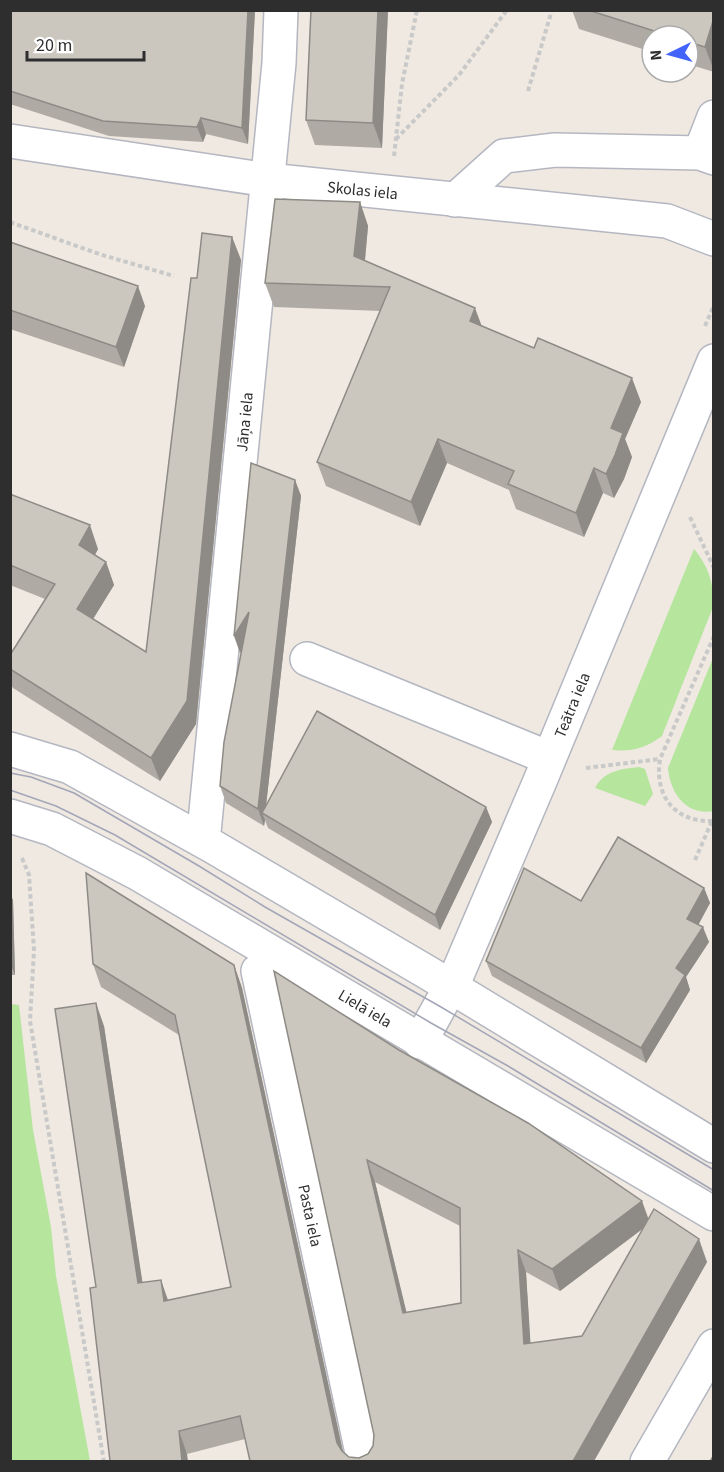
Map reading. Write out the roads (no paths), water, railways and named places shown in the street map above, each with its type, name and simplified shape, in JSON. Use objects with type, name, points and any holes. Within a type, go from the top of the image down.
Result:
[{"type":"street","name":"Jāņa iela","points":[[204,832],[279,63],[281,10]]},
{"type":"street","points":[[454,200],[504,156],[555,150],[707,155],[714,117]]},
{"type":"street","name":"Skolas iela","points":[[10,141],[268,180],[667,221],[714,239]]},
{"type":"street","name":"Teātra iela","points":[[420,1042],[458,975],[714,361]]},
{"type":"street","points":[[307,658],[549,758]]},
{"type":"street","points":[[10,749],[70,767],[212,846],[714,1146]]},
{"type":"street","name":"Lielā iela","points":[[10,816],[52,829],[137,873],[714,1214]]},
{"type":"street","name":"Pasta iela","points":[[258,971],[364,1461]]},
{"type":"street","points":[[648,1461],[714,1346]]},
{"type":"tram line","points":[[10,773],[31,777],[74,793],[265,907],[441,1007],[714,1170]]},
{"type":"tram line","points":[[10,790],[56,806],[115,835],[431,1023],[508,1066],[714,1191]]}]
